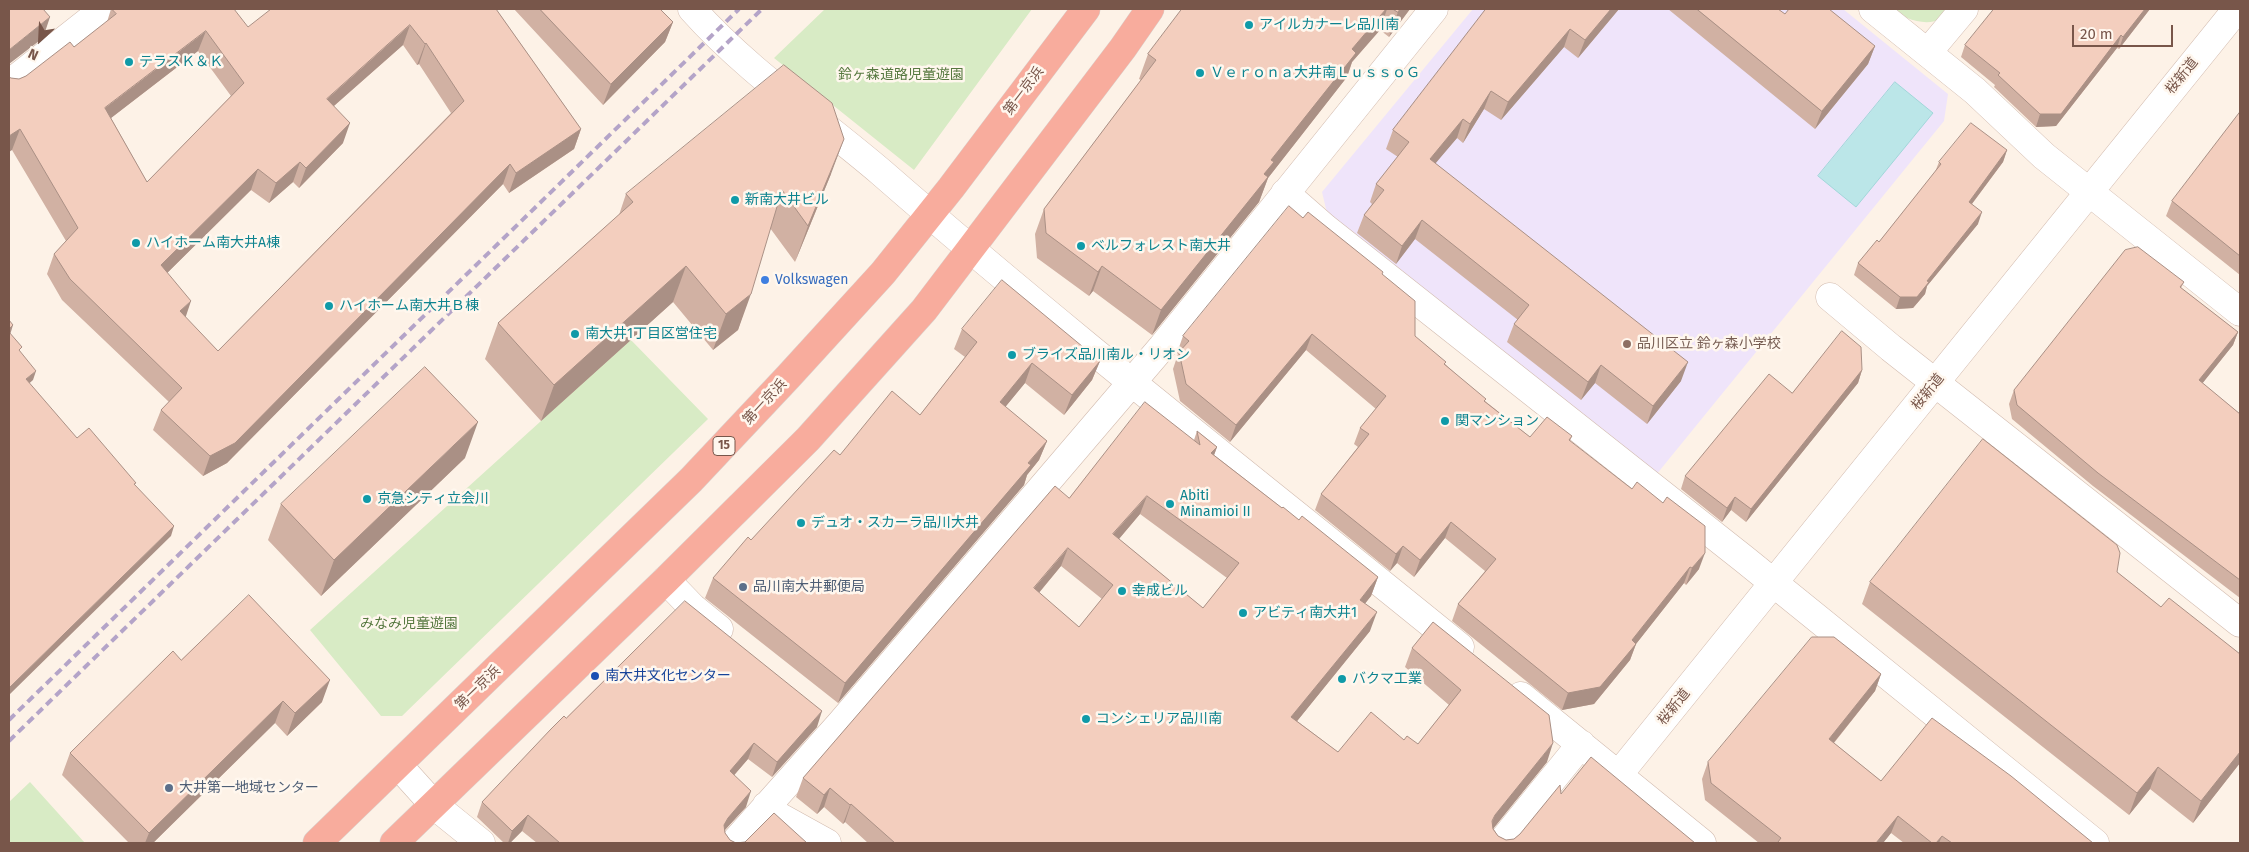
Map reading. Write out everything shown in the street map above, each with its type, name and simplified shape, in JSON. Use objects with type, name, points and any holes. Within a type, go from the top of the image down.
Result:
[{"type":"highway","name":"第一京浜","points":[[317,843],[691,480],[883,273],[1086,9]]},
{"type":"highway","points":[[394,843],[808,440],[924,310],[1124,48],[1150,9]]},
{"type":"street","points":[[9,84],[104,9]]},
{"type":"street","points":[[734,843],[841,723],[1131,381],[1162,347],[1434,9]]},
{"type":"street","points":[[1873,9],[1975,91],[2044,156],[2240,312]]},
{"type":"street","points":[[1928,52],[1964,9]]},
{"type":"street","name":"桜新道","points":[[1619,774],[2237,9]]},
{"type":"street","points":[[695,10],[754,67],[832,130],[970,250],[1479,662]]},
{"type":"street","points":[[1285,192],[1325,228],[1774,583],[2095,843]]},
{"type":"street","points":[[1830,297],[2240,623]]},
{"type":"street","points":[[666,580],[692,607],[736,643]]},
{"type":"street","points":[[1502,681],[1702,843]]},
{"type":"street","points":[[818,709],[841,723]]},
{"type":"street","points":[[1501,843],[1581,744]]},
{"type":"street","points":[[398,765],[434,804],[481,843]]},
{"type":"street","points":[[766,806],[780,817],[827,843]]},
{"type":"shaded area","name":"品川区立 鈴ヶ森小学校","points":[[1473,9],[1843,9],[1948,94],[1944,121],[1656,475],[1327,213],[1322,192]]},
{"type":"green space","name":"鈴ヶ森道路児童遊園","points":[[825,9],[1032,9],[914,170],[774,58]]},
{"type":"green space","points":[[1891,9],[1949,9],[1941,18],[1935,21],[1922,22],[1902,16]]},
{"type":"green space","name":"みなみ児童遊園","points":[[629,338],[708,419],[402,716],[381,716],[310,630],[541,421]]},
{"type":"green space","points":[[30,782],[85,843],[9,843],[9,802]]},
{"type":"water","points":[[1895,82],[1933,113],[1856,207],[1818,176]]},
{"type":"building","points":[[9,9],[43,9],[50,17],[9,50]]},
{"type":"building","points":[[112,9],[234,9],[248,27],[271,9],[496,9],[581,129],[516,173],[510,164],[235,443],[210,456],[161,410],[182,388],[70,279],[54,254],[78,228],[20,129],[9,136],[9,77],[19,79],[26,76],[70,42],[74,47],[116,14]],"holes":[[[410,25],[426,43],[464,101],[218,351],[180,311],[191,301],[161,265],[258,169],[276,183],[300,162],[306,168],[350,123],[327,99]],[[206,31],[244,83],[147,182],[105,108]]]},
{"type":"building","points":[[540,9],[660,9],[673,22],[611,84]]},
{"type":"building","points":[[1182,9],[1386,9],[1352,49],[1356,53],[1271,160],[1274,162],[1264,174],[1268,177],[1161,310],[1102,266],[1098,272],[1046,233],[1044,209],[1156,60],[1148,54]]},
{"type":"building","points":[[1486,9],[1611,9],[1585,40],[1570,29],[1508,102],[1491,91],[1470,124],[1463,119],[1430,159],[1688,362],[1653,406],[1601,365],[1588,382],[1514,324],[1529,305],[1422,220],[1402,246],[1364,215],[1384,190],[1376,184],[1409,142],[1393,130]]},
{"type":"building","points":[[1697,9],[1778,9],[1785,14],[1789,9],[1829,9],[1875,46],[1822,111]]},
{"type":"building","points":[[1994,9],[2145,9],[2123,37],[2121,35],[2061,114],[2040,114],[1998,75],[2000,73],[1965,45]]},
{"type":"building","points":[[784,65],[832,103],[844,139],[808,226],[782,190],[751,294],[726,314],[686,266],[554,385],[498,323],[633,202],[626,194]]},
{"type":"building","points":[[2240,112],[2240,256],[2172,201]]},
{"type":"building","points":[[1971,123],[2007,150],[1969,202],[1982,212],[1927,281],[1929,282],[1917,297],[1900,297],[1858,263],[1877,240],[1879,242]]},
{"type":"building","points":[[1289,206],[1303,218],[1308,212],[1383,272],[1382,274],[1415,301],[1415,336],[1446,362],[1444,364],[1486,399],[1484,401],[1530,437],[1547,417],[1572,436],[1569,440],[1632,489],[1637,482],[1663,503],[1667,497],[1705,526],[1705,553],[1692,568],[1690,567],[1632,640],[1636,644],[1600,687],[1568,693],[1458,604],[1496,559],[1451,522],[1420,560],[1403,546],[1396,554],[1321,494],[1369,434],[1360,428],[1386,396],[1312,334],[1236,425],[1186,384],[1179,352],[1189,341],[1183,336]]},
{"type":"building","points":[[2138,247],[2184,282],[2180,287],[2238,332],[2199,380],[2240,414],[2240,580],[2098,473],[2017,405],[2014,390],[2125,250]]},
{"type":"building","points":[[1002,280],[1100,361],[1072,395],[1032,363],[1000,402],[1047,441],[1028,463],[1031,465],[845,683],[713,578],[748,537],[751,540],[834,450],[840,455],[892,391],[920,415],[977,342],[962,329]]},
{"type":"building","points":[[9,320],[13,325],[9,329]]},
{"type":"building","points":[[1842,331],[1861,347],[1862,370],[1751,509],[1735,497],[1727,508],[1685,476],[1769,374],[1792,393]]},
{"type":"building","points":[[9,332],[22,347],[19,350],[36,371],[26,379],[77,438],[89,428],[136,483],[134,484],[174,526],[9,688]]},
{"type":"building","name":"京急シティ立会川","points":[[425,367],[478,422],[334,560],[281,504]]},
{"type":"building","points":[[1145,402],[1200,445],[1197,431],[1217,447],[1211,453],[1299,520],[1302,516],[1378,577],[1360,600],[1377,612],[1291,717],[1338,752],[1371,712],[1404,740],[1407,736],[1418,744],[1461,690],[1412,648],[1433,622],[1549,715],[1553,743],[1495,815],[1492,821],[1493,829],[1498,836],[1506,840],[1514,839],[1520,834],[1560,785],[1561,794],[1591,757],[1695,843],[895,843],[830,788],[824,795],[803,778],[1055,486],[1069,498]],"holes":[[[1147,496],[1239,563],[1203,608],[1113,534]],[[1068,548],[1113,585],[1079,627],[1034,588]]]},
{"type":"building","points":[[1983,439],[2117,545],[2120,553],[2117,572],[2161,607],[2169,598],[2240,654],[2240,752],[2201,801],[2158,767],[2137,793],[1870,582]]},
{"type":"building","points":[[249,595],[330,680],[295,713],[283,701],[149,833],[70,753],[173,651],[181,660]]},
{"type":"building","points":[[685,601],[822,711],[777,762],[754,743],[730,771],[751,791],[724,825],[725,833],[730,840],[736,843],[560,843],[528,815],[512,831],[482,802],[564,716],[566,718]]},
{"type":"building","points":[[1812,637],[1834,637],[1881,674],[1829,739],[1881,781],[1932,718],[2011,776],[2093,843],[1952,843],[1942,836],[1936,843],[1932,843],[1898,816],[1876,843],[1779,843],[1781,838],[1711,783],[1708,762]]},
{"type":"building","points":[[774,813],[807,843],[736,843],[745,842]]},
{"type":"railway","points":[[9,720],[739,9]]},
{"type":"railway","points":[[9,741],[762,9]]},
{"type":"place","name":"アイルカナーレ品川南","points":[[1249,25]]},
{"type":"place","name":"テラスＫ＆Ｋ","points":[[129,62]]},
{"type":"place","name":"Ｖｅｒｏｎａ大井南ＬｕｓｓｏＧ","points":[[1200,73]]},
{"type":"place","name":"新南大井ビル","points":[[735,200]]},
{"type":"place","name":"ハイホーム南大井A棟","points":[[136,243]]},
{"type":"place","name":"ベルフォレスト南大井","points":[[1081,246]]},
{"type":"place","name":"Volkswagen","points":[[765,280]]},
{"type":"place","name":"ハイホーム南大井Ｂ棟","points":[[329,306]]},
{"type":"place","name":"南大井1丁目区営住宅","points":[[575,334]]},
{"type":"place","name":"品川区立 鈴ヶ森小学校","points":[[1627,344]]},
{"type":"place","name":"ブライズ品川南ル・リオン","points":[[1012,355]]},
{"type":"place","name":"関マンション","points":[[1445,421]]},
{"type":"place","name":"京急シティ立会川","points":[[367,499]]},
{"type":"place","name":"Abiti Minamioi II","points":[[1170,504]]},
{"type":"place","name":"デュオ・スカーラ品川大井","points":[[801,523]]},
{"type":"place","name":"品川南大井郵便局","points":[[743,587]]},
{"type":"place","name":"幸成ビル","points":[[1122,591]]},
{"type":"place","name":"アビティ南大井1","points":[[1243,613]]},
{"type":"place","name":"南大井文化センター","points":[[595,676]]},
{"type":"place","name":"バクマ工業","points":[[1342,679]]},
{"type":"place","name":"コンシェリア品川南","points":[[1086,719]]},
{"type":"place","name":"大井第一地域センター","points":[[169,788]]}]
